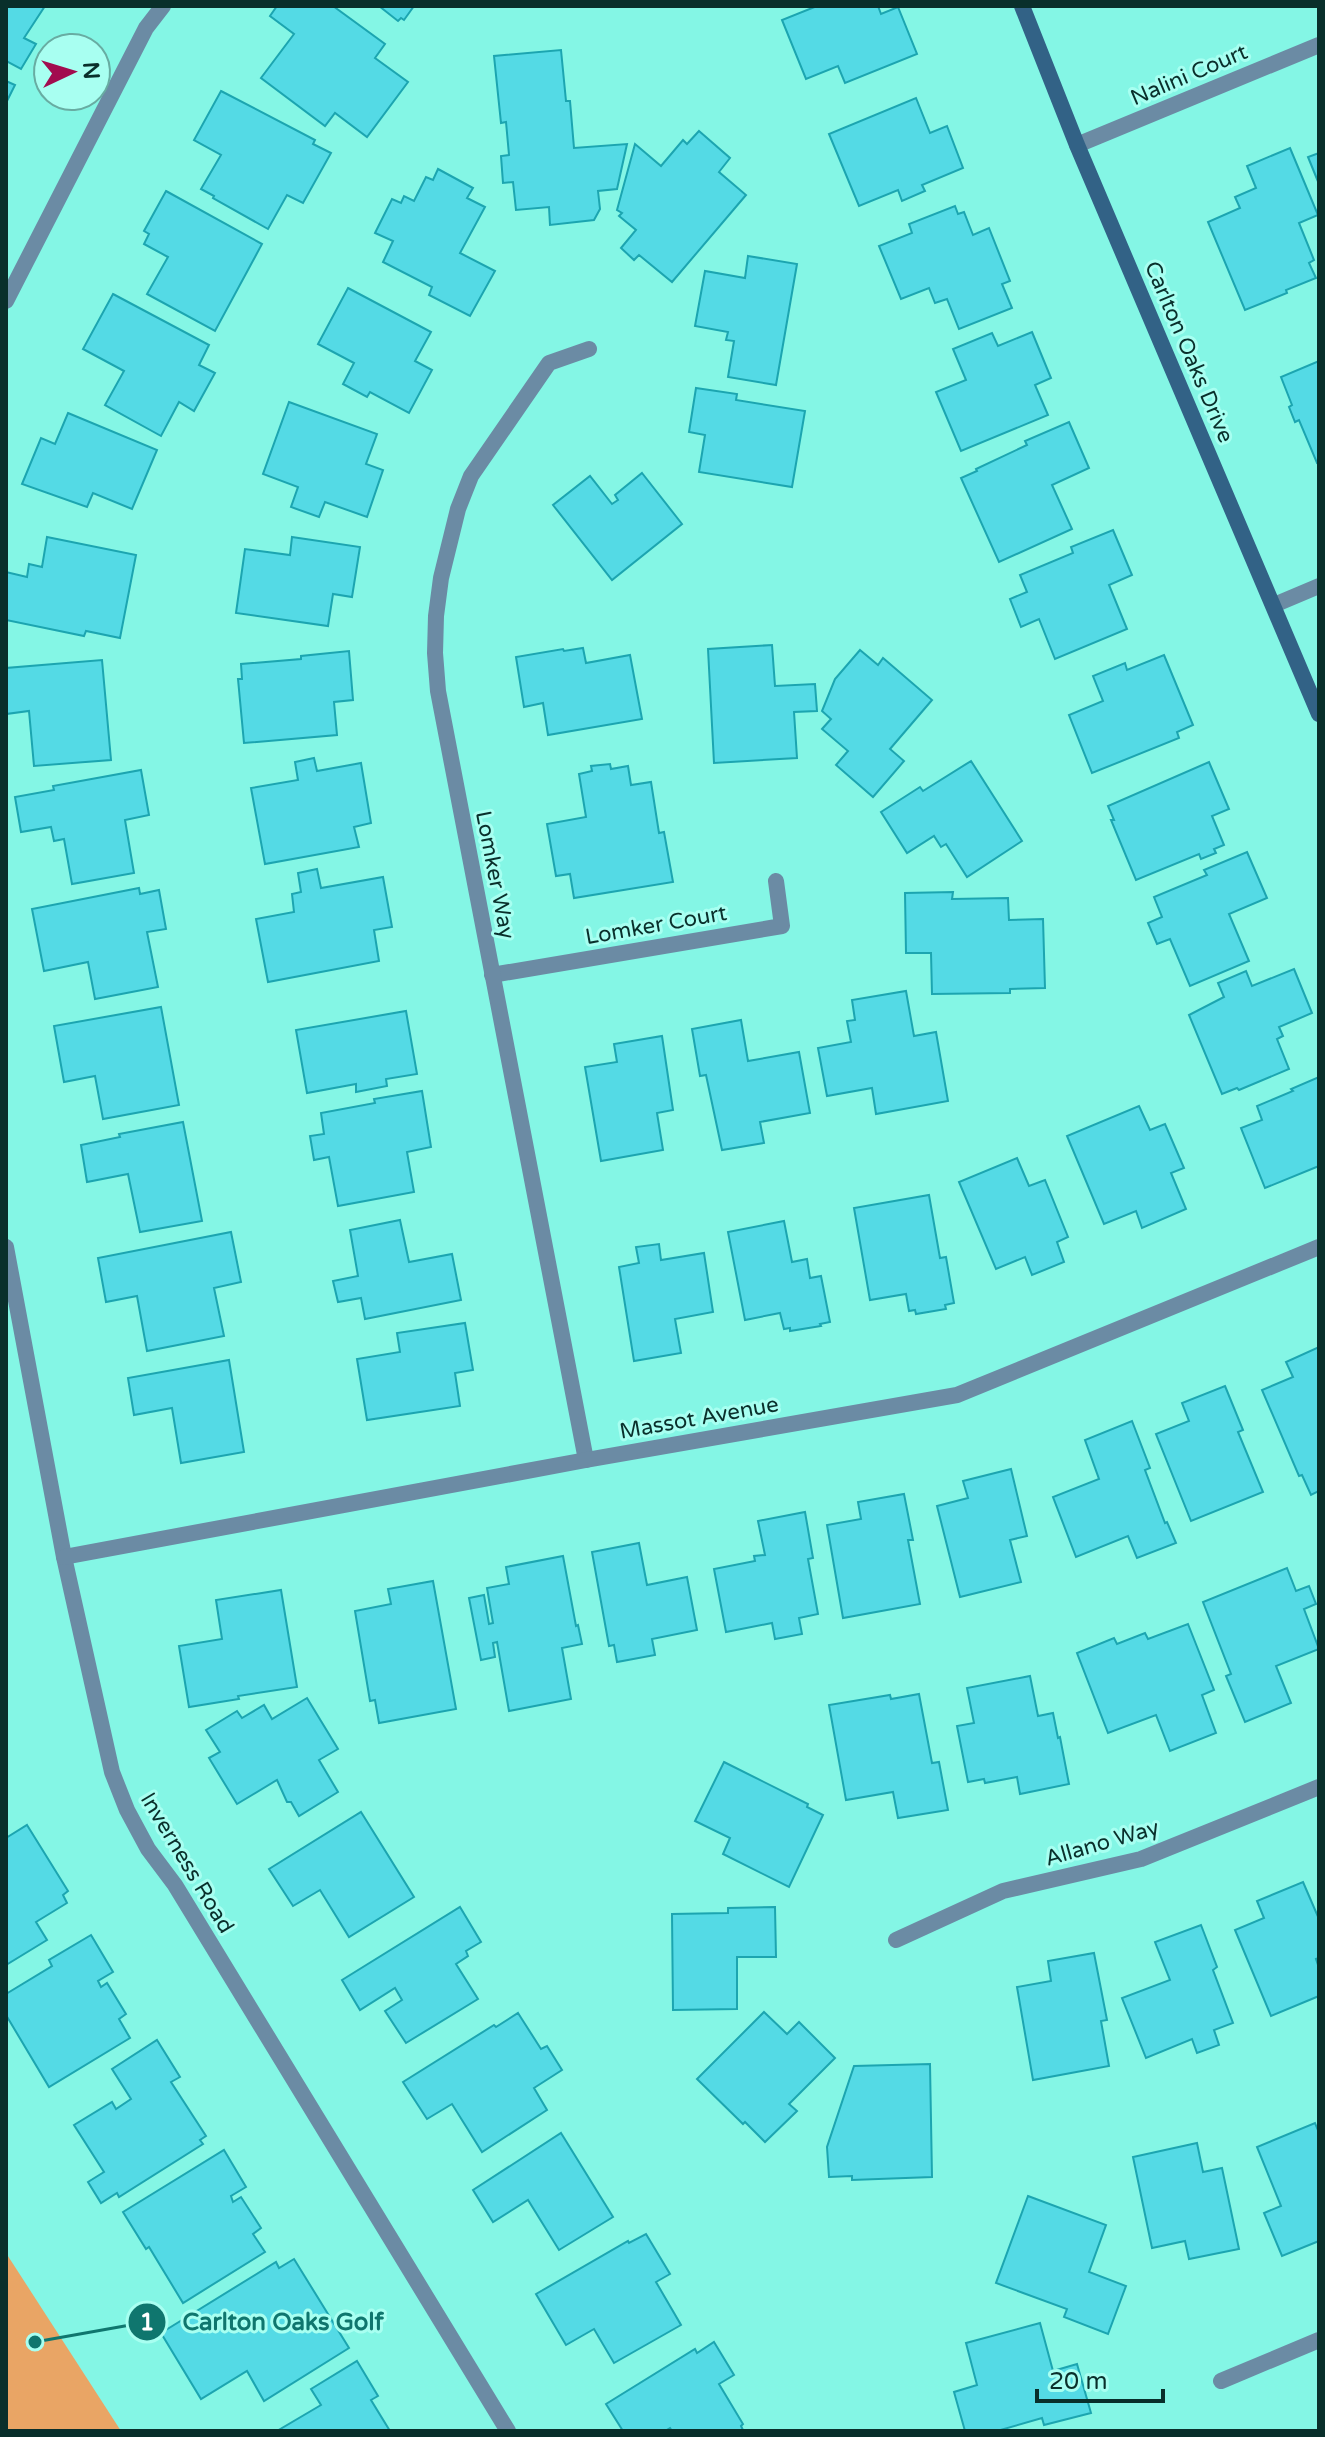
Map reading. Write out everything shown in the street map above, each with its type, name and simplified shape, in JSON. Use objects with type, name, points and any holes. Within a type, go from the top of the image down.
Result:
[{"type":"main road","name":"Carlton Oaks Drive","points":[[1022,6],[1077,145],[1319,714]]},
{"type":"street","points":[[6,301],[146,28],[163,6]]},
{"type":"street","name":"Nalini Court","points":[[1077,145],[1319,45]]},
{"type":"street","name":"Lomker Way","points":[[586,1460],[438,691],[436,641],[441,578],[458,509],[471,476],[549,363],[589,349]]},
{"type":"street","points":[[1274,605],[1319,586]]},
{"type":"street","name":"Lomker Court","points":[[492,975],[782,926],[776,881]]},
{"type":"street","name":"Inverness Road","points":[[6,1247],[64,1557],[112,1772],[127,1810],[148,1849],[175,1885],[508,2431]]},
{"type":"street","name":"Massot Avenue","points":[[64,1557],[957,1395],[1319,1247]]},
{"type":"street","name":"Allano Way","points":[[896,1940],[1003,1891],[1141,1859],[1319,1787]]},
{"type":"street","points":[[1221,2381],[1319,2340]]},
{"type":"shaded area","points":[[6,2253],[121,2431],[6,2431]]},
{"type":"building","points":[[6,6],[45,6],[24,38],[32,42],[32,51],[21,69],[6,61]]},
{"type":"building","points":[[277,6],[333,6],[385,44],[375,58],[408,82],[367,137],[335,113],[325,126],[261,78],[294,34],[270,16]]},
{"type":"building","points":[[379,6],[414,6],[404,20],[401,18],[398,21]]},
{"type":"building","points":[[817,6],[878,6],[881,14],[898,7],[917,54],[845,83],[838,66],[806,79],[782,20]]},
{"type":"building","points":[[561,50],[574,148],[627,144],[617,189],[598,191],[600,209],[594,220],[550,225],[549,207],[516,210],[513,182],[503,183],[501,156],[509,155],[506,122],[501,123],[494,56]]},
{"type":"building","points":[[6,81],[15,85],[6,103]]},
{"type":"building","points":[[221,91],[315,140],[313,144],[331,153],[303,203],[287,195],[268,229],[201,189],[221,155],[194,140]]},
{"type":"building","points":[[916,98],[930,133],[947,126],[963,168],[922,185],[925,191],[902,201],[898,190],[859,206],[829,134]]},
{"type":"building","points":[[699,131],[730,158],[719,172],[746,195],[672,282],[639,255],[634,260],[621,248],[636,230],[619,216],[622,213],[617,210],[635,144],[661,166],[683,140],[687,144]]},
{"type":"building","points":[[1290,148],[1318,215],[1299,223],[1314,260],[1309,263],[1316,278],[1245,310],[1208,222],[1240,208],[1235,197],[1256,188],[1247,166]]},
{"type":"building","points":[[1319,153],[1319,184],[1308,157]]},
{"type":"building","points":[[438,169],[473,188],[467,198],[485,207],[460,253],[495,271],[470,316],[429,295],[432,287],[383,262],[393,241],[375,233],[392,199],[401,203],[404,196],[414,201],[426,177],[433,180]]},
{"type":"building","points":[[166,191],[262,244],[215,331],[147,294],[168,257],[144,244],[149,234],[144,231]]},
{"type":"building","points":[[955,206],[958,214],[964,212],[973,235],[989,228],[1010,281],[1002,284],[1012,308],[959,329],[947,299],[935,303],[929,288],[901,299],[879,246],[912,233],[909,224]]},
{"type":"building","points":[[748,256],[797,264],[776,385],[728,377],[734,341],[726,340],[728,332],[695,326],[705,271],[745,278]]},
{"type":"building","points":[[348,288],[431,332],[415,361],[432,370],[409,413],[370,392],[367,397],[343,384],[354,363],[318,344]]},
{"type":"building","points":[[113,294],[209,345],[199,365],[215,373],[194,411],[179,402],[161,436],[105,405],[124,371],[83,349]]},
{"type":"building","points":[[1032,332],[1051,378],[1035,385],[1048,415],[961,451],[936,392],[966,380],[953,349],[992,333],[998,346]]},
{"type":"building","points":[[1319,361],[1317,463],[1299,420],[1295,422],[1281,377]]},
{"type":"building","points":[[696,388],[737,394],[736,400],[805,411],[792,487],[699,472],[705,435],[689,432]]},
{"type":"building","points":[[289,402],[377,434],[366,464],[383,470],[367,517],[325,502],[319,517],[291,507],[298,487],[263,474]]},
{"type":"building","points":[[68,413],[157,450],[132,509],[93,493],[87,507],[22,484],[41,438],[55,444]]},
{"type":"building","points":[[1069,422],[1089,468],[1052,485],[1072,529],[999,562],[961,478],[1027,445],[1025,441]]},
{"type":"building","points":[[642,473],[682,524],[612,580],[553,505],[590,476],[612,504],[618,500],[615,495]]},
{"type":"building","points":[[1113,530],[1132,575],[1109,585],[1127,629],[1055,659],[1039,619],[1021,627],[1010,599],[1027,592],[1020,575],[1073,553],[1071,547]]},
{"type":"building","points":[[47,537],[136,555],[120,638],[86,631],[84,636],[6,620],[6,572],[27,577],[29,564],[42,567]]},
{"type":"building","points":[[292,537],[360,547],[352,597],[333,594],[328,626],[236,613],[245,549],[290,555]]},
{"type":"building","points":[[772,645],[775,686],[815,684],[817,711],[794,712],[797,758],[714,763],[708,649]]},
{"type":"building","points":[[583,648],[586,663],[630,655],[642,719],[548,735],[543,703],[524,707],[516,657]]},
{"type":"building","points":[[860,650],[878,665],[883,658],[932,700],[890,749],[904,761],[873,797],[836,765],[848,751],[822,729],[831,719],[822,711],[835,679]]},
{"type":"building","points":[[349,651],[353,700],[334,702],[337,735],[244,743],[238,679],[242,679],[241,664]]},
{"type":"building","points":[[1164,655],[1193,725],[1177,732],[1179,738],[1092,773],[1069,715],[1103,701],[1093,676],[1125,663],[1127,670]]},
{"type":"building","points":[[102,660],[111,760],[34,766],[29,711],[6,714],[6,668]]},
{"type":"building","points":[[314,758],[317,771],[361,763],[371,823],[354,827],[359,847],[265,864],[251,788],[298,780],[295,762]]},
{"type":"building","points":[[971,761],[1022,841],[967,877],[946,844],[941,847],[934,836],[907,853],[881,812],[920,787],[923,791]]},
{"type":"building","points":[[1209,762],[1229,809],[1212,816],[1224,845],[1214,849],[1216,853],[1201,859],[1199,854],[1136,880],[1108,806]]},
{"type":"building","points":[[610,764],[611,769],[628,766],[631,785],[651,782],[659,833],[664,832],[673,882],[574,898],[570,874],[556,876],[547,824],[586,817],[579,774],[592,771],[591,766]]},
{"type":"building","points":[[141,770],[149,815],[125,820],[134,873],[72,884],[64,839],[54,841],[51,827],[21,832],[15,797],[54,790],[53,786]]},
{"type":"building","points":[[1247,852],[1267,898],[1229,914],[1249,961],[1190,986],[1170,939],[1157,944],[1148,923],[1162,917],[1154,897],[1207,875],[1204,870]]},
{"type":"building","points":[[317,869],[321,888],[383,877],[392,927],[374,930],[379,961],[268,982],[256,919],[294,912],[292,894],[301,892],[298,873]]},
{"type":"building","points":[[139,888],[140,894],[159,890],[166,929],[147,932],[158,987],[95,999],[88,962],[44,971],[32,909]]},
{"type":"building","points":[[953,892],[952,899],[1008,898],[1009,920],[1043,919],[1045,988],[1010,989],[1010,993],[932,994],[931,953],[906,953],[905,893]]},
{"type":"building","points":[[1294,969],[1312,1013],[1279,1027],[1283,1036],[1277,1039],[1289,1069],[1222,1094],[1189,1015],[1224,997],[1218,983],[1246,971],[1252,986]]},
{"type":"building","points":[[906,991],[914,1036],[936,1032],[948,1101],[876,1114],[872,1088],[827,1096],[818,1048],[851,1042],[847,1021],[855,1020],[852,1000]]},
{"type":"building","points":[[161,1007],[179,1105],[103,1119],[95,1076],[64,1082],[54,1026]]},
{"type":"building","points":[[406,1011],[417,1074],[386,1079],[387,1086],[356,1092],[356,1084],[307,1093],[296,1030]]},
{"type":"building","points":[[741,1020],[748,1061],[799,1052],[810,1113],[760,1122],[764,1143],[722,1150],[706,1075],[700,1076],[692,1029]]},
{"type":"building","points":[[662,1036],[673,1110],[657,1113],[663,1150],[601,1161],[585,1067],[617,1062],[614,1044]]},
{"type":"building","points":[[1319,1077],[1319,1166],[1265,1188],[1241,1128],[1262,1120],[1257,1106]]},
{"type":"building","points":[[422,1091],[431,1147],[407,1152],[414,1192],[338,1206],[329,1157],[314,1160],[310,1136],[324,1134],[321,1113]]},
{"type":"building","points":[[1139,1106],[1150,1130],[1165,1124],[1184,1168],[1171,1173],[1186,1209],[1142,1228],[1136,1211],[1104,1224],[1067,1136]]},
{"type":"building","points":[[183,1122],[202,1221],[140,1232],[128,1174],[87,1182],[81,1145]]},
{"type":"building","points":[[1017,1158],[1029,1186],[1045,1180],[1068,1237],[1057,1242],[1064,1262],[1032,1275],[1025,1257],[996,1269],[959,1182]]},
{"type":"building","points":[[929,1195],[940,1258],[946,1257],[954,1303],[945,1305],[946,1309],[916,1314],[915,1310],[909,1311],[906,1294],[870,1300],[854,1208]]},
{"type":"building","points":[[400,1220],[409,1262],[452,1254],[461,1300],[365,1319],[361,1298],[338,1302],[333,1281],[358,1276],[350,1230]]},
{"type":"building","points":[[784,1221],[792,1262],[807,1259],[810,1278],[821,1276],[830,1322],[821,1326],[790,1331],[790,1328],[784,1329],[780,1313],[745,1320],[728,1232]]},
{"type":"building","points":[[231,1232],[241,1282],[214,1288],[224,1336],[147,1351],[137,1296],[106,1302],[98,1258]]},
{"type":"building","points":[[659,1244],[661,1260],[704,1253],[713,1312],[675,1319],[681,1353],[634,1361],[619,1267],[639,1263],[636,1247]]},
{"type":"building","points":[[465,1323],[473,1370],[455,1373],[460,1406],[367,1420],[357,1359],[400,1352],[397,1333]]},
{"type":"building","points":[[1319,1347],[1319,1491],[1311,1495],[1302,1475],[1299,1476],[1262,1390],[1293,1377],[1286,1362]]},
{"type":"building","points":[[229,1360],[244,1452],[181,1463],[172,1408],[134,1415],[128,1378]]},
{"type":"building","points":[[1225,1386],[1243,1430],[1238,1432],[1263,1492],[1191,1521],[1156,1434],[1189,1421],[1182,1403]]},
{"type":"building","points":[[1132,1421],[1150,1468],[1145,1470],[1176,1543],[1137,1558],[1128,1536],[1076,1557],[1053,1497],[1099,1479],[1085,1440]]},
{"type":"building","points":[[1011,1469],[1027,1536],[1010,1540],[1021,1582],[960,1597],[937,1506],[968,1498],[963,1481]]},
{"type":"building","points":[[904,1494],[913,1540],[908,1540],[920,1604],[843,1618],[827,1525],[861,1519],[858,1502]]},
{"type":"building","points":[[805,1512],[813,1558],[808,1559],[818,1614],[799,1618],[802,1634],[775,1639],[772,1623],[726,1632],[714,1569],[755,1561],[754,1556],[765,1555],[758,1521]]},
{"type":"building","points":[[639,1543],[647,1585],[687,1577],[697,1630],[652,1639],[655,1655],[617,1662],[614,1645],[609,1646],[592,1552]]},
{"type":"building","points":[[563,1556],[582,1644],[562,1648],[571,1699],[509,1711],[497,1642],[493,1643],[495,1657],[481,1660],[469,1598],[484,1595],[489,1624],[493,1623],[487,1588],[509,1584],[506,1567]]},
{"type":"building","points":[[1287,1568],[1296,1591],[1309,1586],[1316,1604],[1304,1609],[1319,1649],[1276,1666],[1291,1703],[1245,1722],[1226,1676],[1231,1674],[1203,1602]]},
{"type":"building","points":[[433,1581],[456,1709],[379,1723],[375,1700],[370,1701],[355,1611],[391,1604],[388,1589]]},
{"type":"building","points":[[281,1590],[297,1687],[189,1707],[179,1646],[222,1639],[216,1600]]},
{"type":"building","points":[[1188,1624],[1214,1690],[1202,1695],[1216,1733],[1170,1751],[1156,1715],[1108,1733],[1077,1653],[1114,1638],[1117,1644],[1145,1633],[1148,1639]]},
{"type":"building","points":[[1030,1676],[1038,1716],[1053,1713],[1069,1784],[1020,1794],[1017,1777],[985,1783],[984,1779],[968,1782],[957,1726],[974,1723],[967,1688]]},
{"type":"building","points":[[919,1694],[932,1763],[939,1762],[948,1810],[898,1818],[893,1792],[846,1800],[829,1705],[890,1695],[891,1699]]},
{"type":"building","points":[[307,1698],[338,1749],[319,1760],[338,1792],[299,1816],[291,1802],[287,1802],[277,1780],[237,1804],[209,1758],[220,1752],[206,1730],[237,1711],[242,1718],[264,1705],[272,1719]]},
{"type":"building","points":[[724,1762],[808,1804],[807,1807],[823,1815],[789,1887],[723,1854],[730,1838],[695,1821]]},
{"type":"building","points":[[361,1812],[414,1897],[349,1937],[320,1890],[293,1906],[269,1869]]},
{"type":"building","points":[[27,1825],[68,1891],[63,1895],[67,1903],[36,1922],[47,1940],[6,1965],[6,1838]]},
{"type":"building","points":[[1303,1882],[1319,1919],[1319,1958],[1316,1959],[1319,1996],[1271,2016],[1235,1930],[1264,1918],[1257,1901]]},
{"type":"building","points":[[460,1907],[481,1942],[466,1951],[468,1956],[456,1964],[478,1999],[406,2043],[385,2011],[402,2000],[395,1988],[360,2010],[342,1980]]},
{"type":"building","points":[[775,1907],[776,1957],[737,1957],[737,2009],[673,2010],[672,1914],[728,1913],[728,1908]]},
{"type":"building","points":[[1201,1925],[1217,1967],[1213,1970],[1233,2023],[1214,2030],[1219,2045],[1197,2053],[1192,2039],[1146,2058],[1122,1998],[1170,1980],[1155,1942]]},
{"type":"building","points":[[91,1935],[113,1972],[98,1981],[101,1987],[107,1983],[126,2014],[119,2019],[130,2038],[49,2087],[6,2015],[6,1994],[52,1966],[49,1960]]},
{"type":"building","points":[[1094,1953],[1107,2020],[1101,2021],[1109,2066],[1033,2080],[1017,1987],[1051,1981],[1048,1961]]},
{"type":"building","points":[[764,2012],[787,2034],[799,2022],[835,2058],[789,2104],[797,2111],[765,2142],[697,2079]]},
{"type":"building","points":[[518,2013],[541,2049],[547,2046],[562,2070],[534,2088],[547,2110],[482,2152],[452,2104],[427,2119],[403,2082]]},
{"type":"building","points":[[157,2040],[180,2077],[171,2082],[206,2136],[200,2140],[203,2144],[119,2197],[117,2193],[101,2203],[88,2182],[104,2172],[74,2125],[112,2102],[116,2109],[131,2099],[112,2069]]},
{"type":"building","points":[[930,2064],[932,2177],[852,2180],[852,2176],[829,2177],[827,2147],[854,2066]]},
{"type":"building","points":[[1315,2123],[1319,2133],[1319,2241],[1282,2256],[1264,2213],[1281,2206],[1257,2147]]},
{"type":"building","points":[[561,2133],[613,2217],[559,2250],[528,2200],[493,2222],[473,2190]]},
{"type":"building","points":[[1197,2143],[1203,2172],[1222,2168],[1239,2249],[1189,2259],[1185,2241],[1152,2248],[1133,2157]]},
{"type":"building","points":[[224,2150],[246,2187],[231,2196],[233,2202],[241,2197],[261,2228],[253,2234],[265,2252],[183,2303],[149,2247],[146,2249],[123,2212]]},
{"type":"building","points":[[1028,2196],[1106,2225],[1089,2272],[1126,2286],[1108,2334],[1064,2317],[1067,2309],[996,2283]]},
{"type":"building","points":[[646,2234],[670,2274],[656,2282],[681,2325],[614,2363],[594,2329],[566,2345],[536,2294],[628,2241]]},
{"type":"building","points":[[294,2259],[349,2348],[264,2401],[247,2371],[201,2399],[161,2333],[276,2262],[279,2268]]},
{"type":"building","points":[[1040,2323],[1053,2371],[1077,2364],[1091,2413],[1044,2425],[1042,2418],[997,2431],[965,2431],[954,2392],[977,2385],[966,2343]]},
{"type":"building","points":[[714,2342],[734,2375],[719,2384],[743,2424],[743,2430],[672,2431],[670,2428],[665,2431],[623,2431],[606,2404],[695,2349],[697,2353]]},
{"type":"building","points":[[357,2361],[378,2396],[371,2400],[390,2431],[277,2431],[321,2405],[311,2389]]},
{"type":"place","name":"Carlton Oaks Golf","points":[[35,2342]]}]
